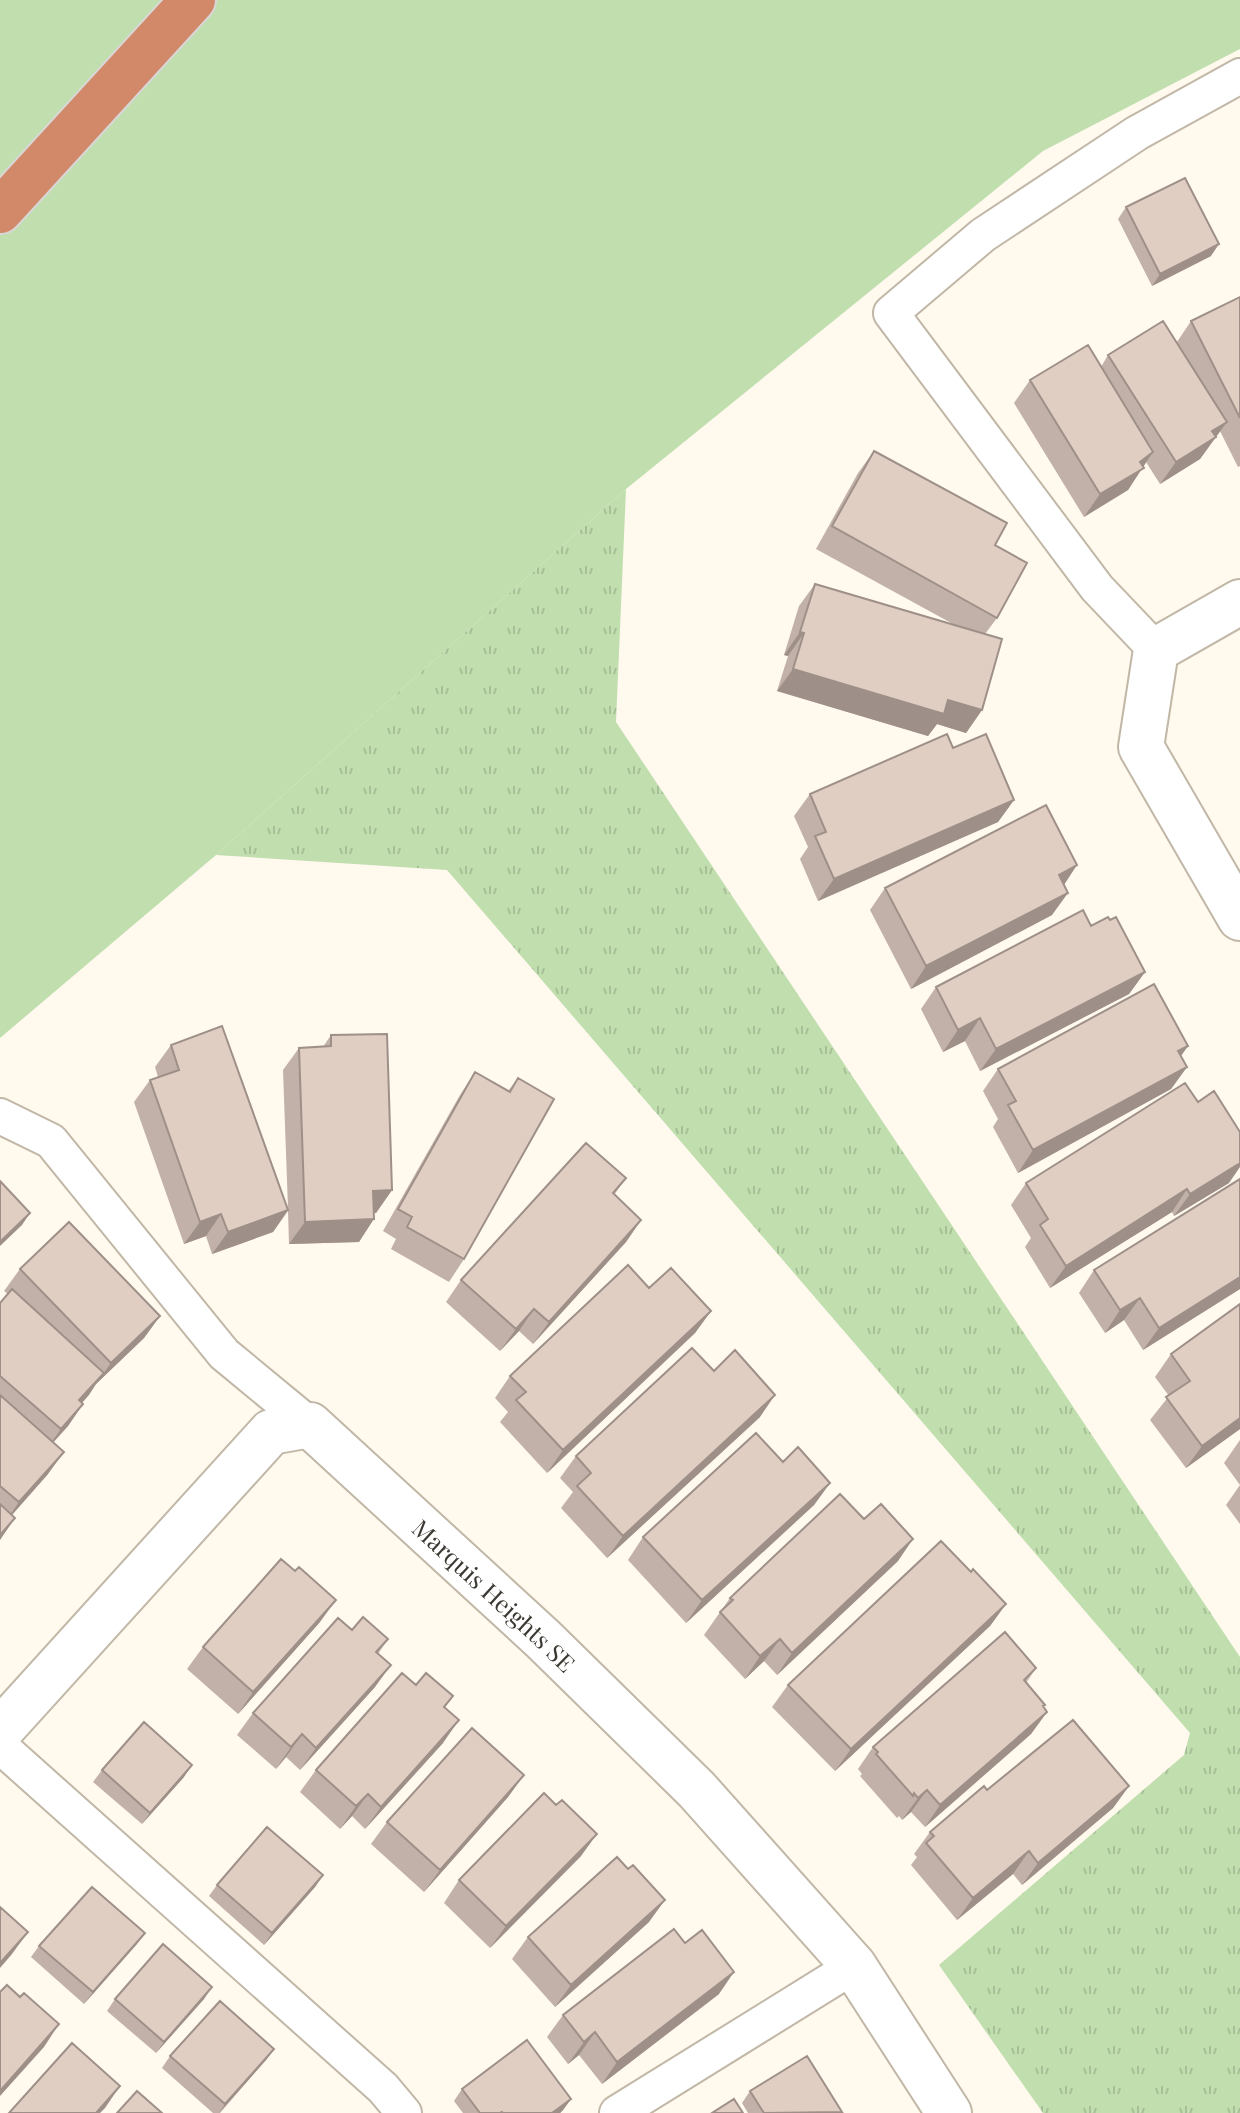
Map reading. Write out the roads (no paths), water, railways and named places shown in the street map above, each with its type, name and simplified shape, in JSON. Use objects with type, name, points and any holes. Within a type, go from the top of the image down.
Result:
[{"type":"highway","points":[[0,211],[193,0]]},
{"type":"street","points":[[1240,602],[1156,650],[1141,747],[1240,918]]},
{"type":"street","points":[[0,1731],[271,1432],[310,1425]]},
{"type":"street","name":"Marquis Heights SE","points":[[310,1425],[543,1639],[697,1790],[854,1966],[949,2113]]},
{"type":"lane","points":[[1156,650],[1097,588],[891,313],[983,235],[1137,133],[1240,76]]},
{"type":"lane","points":[[0,1116],[51,1141],[224,1354],[310,1425]]},
{"type":"lane","points":[[0,1746],[383,2088],[404,2113]]},
{"type":"lane","points":[[617,2113],[854,1966]]}]
